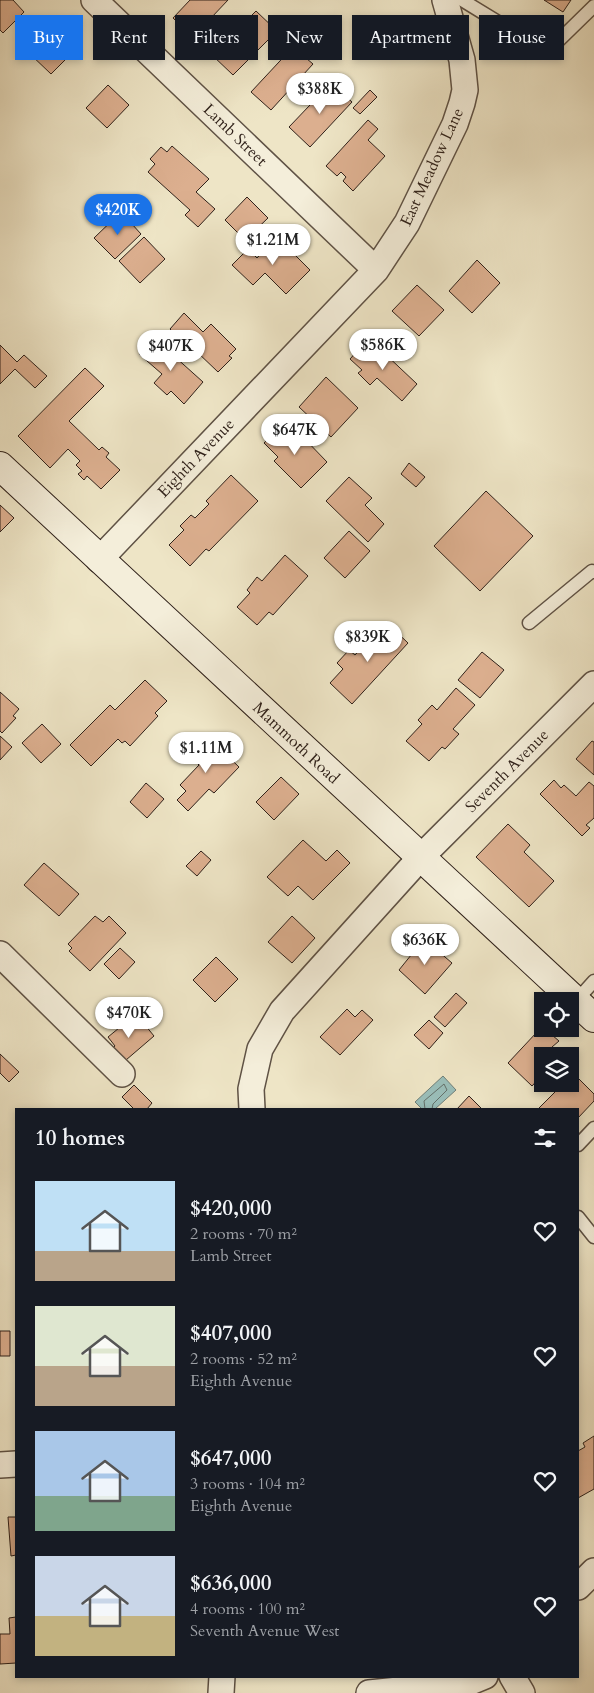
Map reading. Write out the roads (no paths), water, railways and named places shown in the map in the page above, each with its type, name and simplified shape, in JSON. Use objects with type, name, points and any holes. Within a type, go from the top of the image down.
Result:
[{"type":"main road","name":"Mammoth Road","points":[[0,466],[585,1010]]},
{"type":"street","name":"Lamb Street","points":[[94,0],[376,270]]},
{"type":"street","name":"East Meadow Lane","points":[[376,270],[407,223],[455,124],[462,103],[465,90],[462,60],[445,0]]},
{"type":"street","name":"Eighth Avenue","points":[[99,560],[376,270]]},
{"type":"street","name":"Seventh Avenue","points":[[252,1108],[251,1089],[260,1049],[282,1011],[420,858],[594,684]]},
{"type":"street","points":[[0,954],[122,1074]]},
{"type":"street","points":[[0,1465],[15,1464]]},
{"type":"street","points":[[579,1586],[594,1571]]},
{"type":"street","points":[[221,1693],[222,1678]]},
{"type":"street","points":[[368,1693],[468,1683],[480,1678]]},
{"type":"street","points":[[513,1678],[522,1693]]},
{"type":"lane","points":[[462,0],[547,52],[594,6]]},
{"type":"lane","points":[[529,623],[592,571],[594,572]]},
{"type":"lane","points":[[585,1010],[594,981]]},
{"type":"lane","points":[[579,1143],[594,1128]]},
{"type":"lane","points":[[579,1217],[594,1237]]},
{"type":"water","points":[[443,1076],[456,1090],[436,1108],[421,1108],[415,1102]]}]
